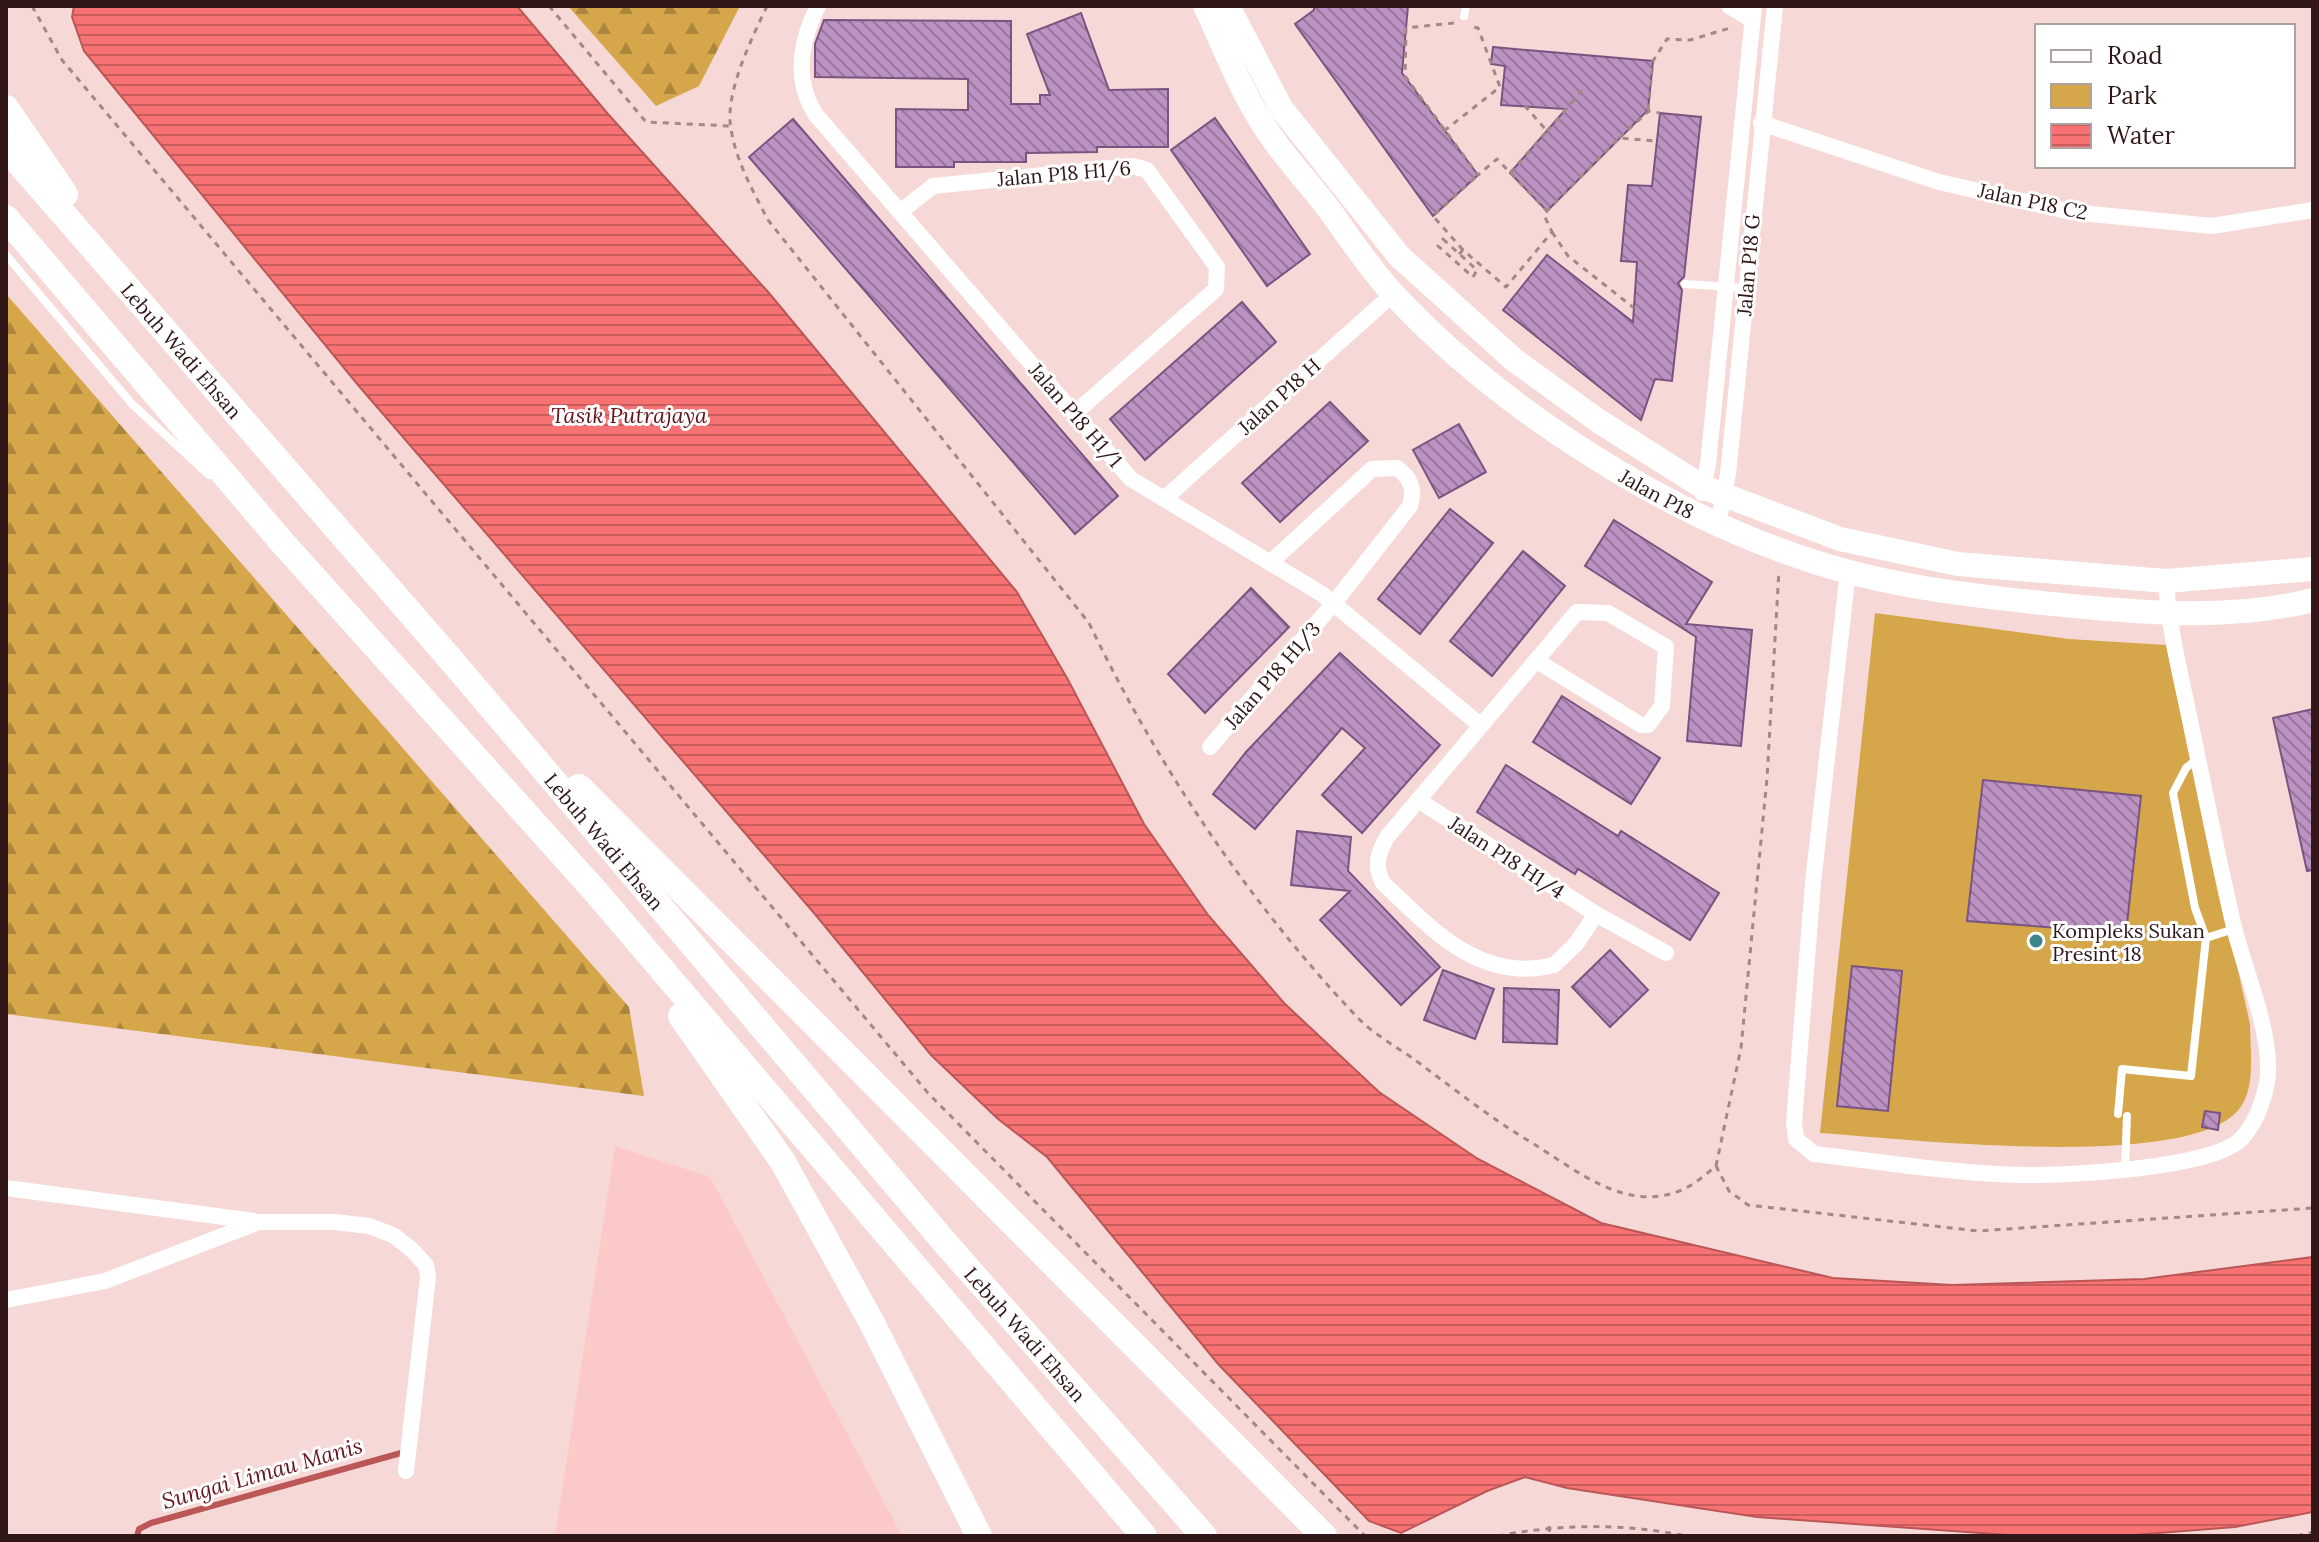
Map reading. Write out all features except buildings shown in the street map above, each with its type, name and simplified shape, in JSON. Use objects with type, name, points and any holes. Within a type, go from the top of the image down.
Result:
[{"type":"main road","points":[[6,108],[148,313]]},
{"type":"main road","name":"Lebuh Wadi Ehsan","points":[[6,148],[452,661],[947,1245],[1204,1536]]},
{"type":"main road","name":"Lebuh Wadi Ehsan","points":[[6,218],[281,541],[596,892],[1144,1536]]},
{"type":"main road","points":[[452,661],[1324,1536]]},
{"type":"main road","points":[[596,892],[783,1162],[872,1323],[979,1536]]},
{"type":"street","name":"Jalan P18 H1/1","points":[[818,6],[804,36],[801,84],[816,115],[1131,479],[1334,603],[1480,725]]},
{"type":"street","name":"Jalan P18","points":[[1223,6],[1258,117],[1393,294],[1472,369],[1532,414],[1649,489],[1708,519],[1777,548],[1899,584],[1983,597],[2168,615],[2313,600]]},
{"type":"street","name":"Jalan P18","points":[[1223,6],[1281,108],[1399,256],[1513,359],[1608,428],[1713,492],[1840,539],[1958,564],[2166,581],[2313,569]]},
{"type":"street","points":[[1729,6],[1753,13]]},
{"type":"street","name":"Jalan P18 G","points":[[1708,519],[1746,288],[1775,6]]},
{"type":"street","name":"Jalan P18 G","points":[[1713,492],[1725,286],[1753,13]]},
{"type":"street","name":"Jalan P18 C2","points":[[1761,123],[1939,182],[2071,212],[2212,226],[2313,210]]},
{"type":"street","name":"Jalan P18 H1/6","points":[[900,212],[933,186],[1133,166],[1147,170],[1217,267],[1219,277],[1216,289],[1075,413]]},
{"type":"street","name":"Jalan P18 H","points":[[1164,499],[1393,294]]},
{"type":"street","name":"Jalan P18 H1/3","points":[[1210,747],[1334,603],[1410,506],[1413,498],[1410,481],[1397,468],[1372,469],[1271,562]]},
{"type":"street","points":[[1848,571],[1813,883],[1794,1122],[1796,1139],[1814,1154],[2004,1173],[2125,1169],[2194,1160],[2220,1152],[2241,1140],[2256,1117],[2269,1067],[2198,759],[2168,615],[2166,581]]},
{"type":"street","points":[[1537,661],[1641,725],[1648,725],[1659,714],[1666,647],[1608,613],[1577,612],[1387,837],[1377,860],[1377,872],[1383,883],[1447,943],[1478,961],[1504,967],[1546,967],[1562,961],[1596,914]]},
{"type":"street","name":"Jalan P18 H1/4","points":[[1418,800],[1596,914],[1666,953]]},
{"type":"street","points":[[6,1188],[259,1222],[335,1222],[369,1226],[393,1235],[426,1265],[427,1289],[406,1471]]},
{"type":"street","points":[[6,1300],[105,1281],[259,1222]]},
{"type":"lane","points":[[6,255],[132,404],[281,541]]},
{"type":"lane","points":[[1685,284],[1746,288]]},
{"type":"lane","points":[[2125,1169],[2122,1069],[2191,1076],[2206,938],[2195,908],[2173,793],[2186,768],[2198,759]]},
{"type":"lane","points":[[2206,938],[2235,929]]},
{"type":"path","points":[[32,6],[62,60],[928,1093],[1365,1536]]},
{"type":"path","points":[[549,6],[646,122],[730,126]]},
{"type":"path","points":[[1648,110],[1653,61],[1667,39],[1690,40],[1753,13]]},
{"type":"path","points":[[1444,131],[1500,87],[1491,61],[1478,28],[1452,22],[1406,28],[1405,76],[1444,131],[1478,175]]},
{"type":"path","points":[[1510,173],[1586,86]]},
{"type":"path","points":[[1525,106],[1547,131]]},
{"type":"path","points":[[1634,308],[1568,256],[1544,215],[1649,111],[1660,113]]},
{"type":"path","points":[[1619,138],[1657,141]]},
{"type":"path","points":[[1547,211],[1497,159],[1433,216],[1463,250],[1506,287],[1552,232]]},
{"type":"path","points":[[1443,239],[1459,254],[1477,270],[1473,277],[1438,246],[1443,239]]},
{"type":"path","points":[[1459,254],[1463,250]]},
{"type":"path","points":[[1716,1166],[1741,1048],[1751,952],[1767,778],[1779,580],[1777,548]]},
{"type":"path","points":[[1549,1526],[1550,1536]]},
{"type":"path","points":[[1498,1536],[1549,1526],[1661,1530],[1686,1536]]},
{"type":"path","points":[[2297,1536],[2313,1532]]},
{"type":"shaded area","points":[[615,1146],[710,1177],[902,1536],[555,1536]]},
{"type":"green space","points":[[568,6],[740,6],[699,86],[656,106]]},
{"type":"green space","points":[[6,294],[629,1007],[644,1096],[6,1014]]},
{"type":"green space","name":"Kompleks Sukan Presint 18","points":[[1875,613],[2069,639],[2166,645],[2250,1024],[2251,1068],[2248,1090],[2240,1108],[2211,1128],[2166,1140],[2107,1146],[2042,1147],[1820,1133]]},
{"type":"water","name":"Tasik Putrajaya","points":[[74,6],[517,6],[608,114],[769,293],[1017,592],[1067,678],[1144,824],[1208,915],[1284,1003],[1379,1092],[1478,1159],[1601,1223],[1833,1278],[1952,1285],[2144,1279],[2313,1257],[2313,1512],[2235,1527],[2134,1535],[2022,1536],[1757,1517],[1567,1488],[1525,1477],[1487,1491],[1401,1533],[1369,1521],[1219,1365],[1047,1157],[998,1119],[931,1055],[814,913],[358,385],[84,51],[72,17]]},
{"type":"waterway","name":"Sungai Limau Manis","points":[[137,1536],[139,1529],[151,1523],[401,1453]]},
{"type":"place","name":"Kompleks Sukan Presint 18","points":[[2036,941]]}]
